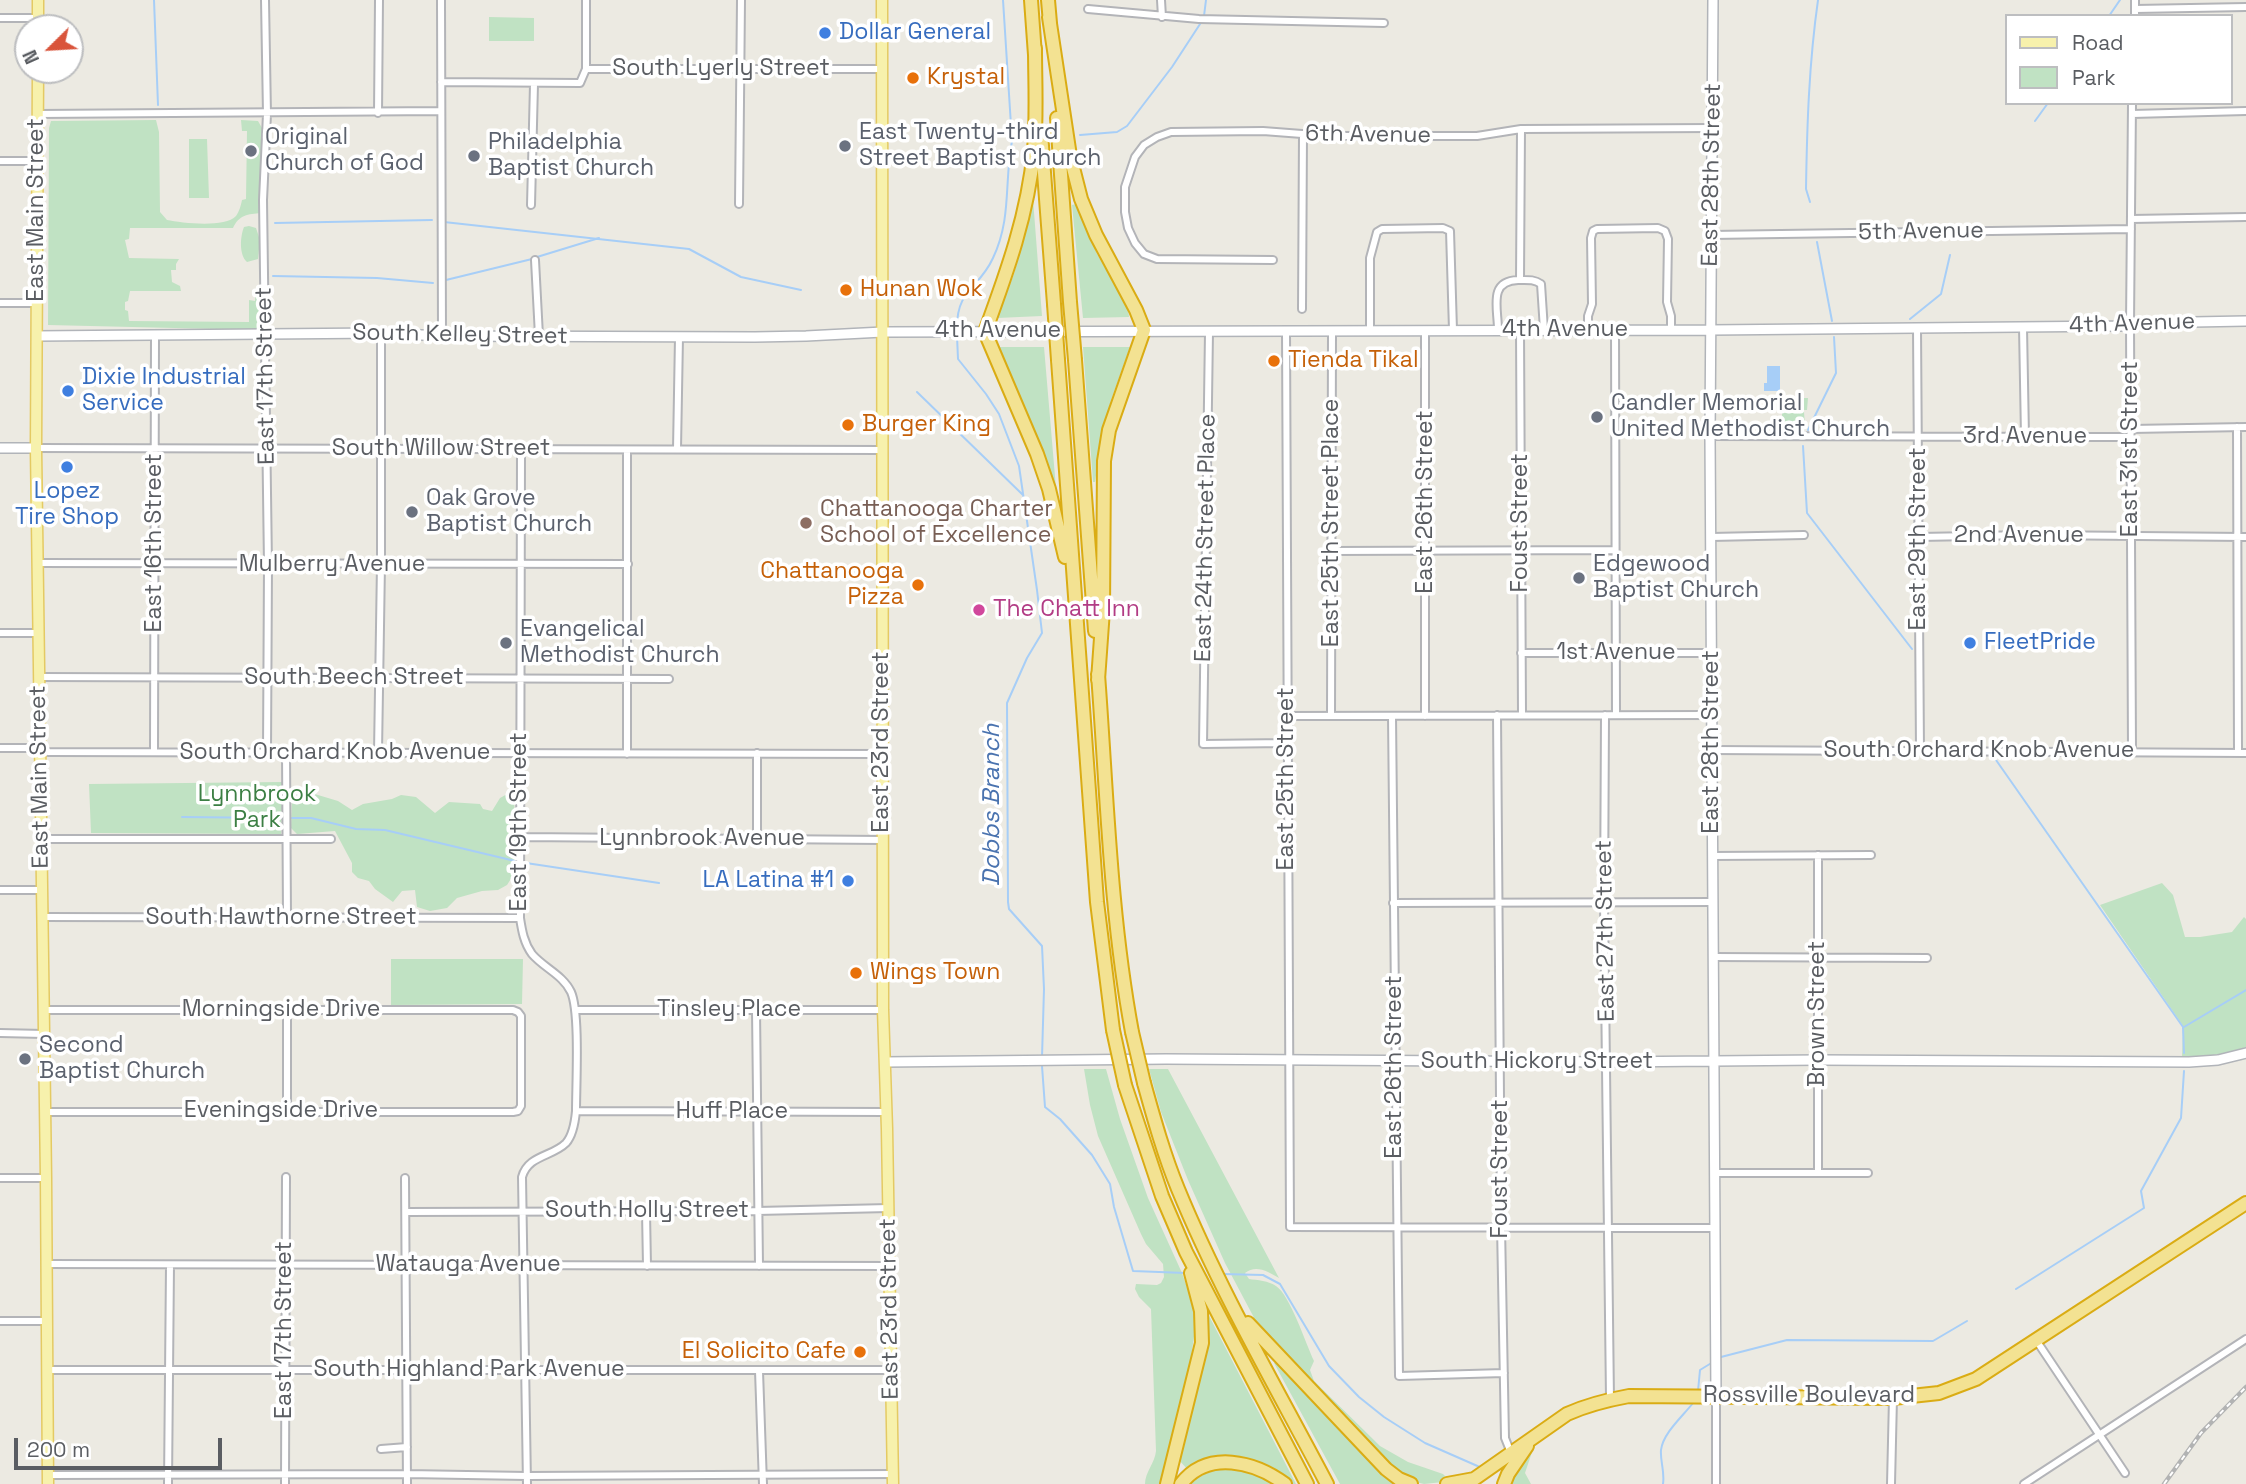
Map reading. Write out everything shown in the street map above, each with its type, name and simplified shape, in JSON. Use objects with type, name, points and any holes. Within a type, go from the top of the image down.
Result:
[{"type":"highway","points":[[1031,0],[1097,902],[1113,1030],[1125,1084],[1162,1196],[1186,1252],[1307,1484]]},
{"type":"highway","points":[[1048,0],[1114,907],[1132,1032],[1160,1140],[1178,1188],[1233,1305],[1327,1484]]},
{"type":"highway","points":[[1049,17],[1070,156],[1081,199],[1144,330],[1109,430],[1104,461],[1103,610],[1098,680]]},
{"type":"highway","points":[[1035,48],[1034,149],[1029,184],[1020,233],[985,332],[1049,489],[1074,598]]},
{"type":"highway","name":"Rossville Boulevard","points":[[1479,1476],[1567,1414],[1610,1399],[1629,1396],[1893,1398],[1940,1393],[1976,1379],[2246,1203]]},
{"type":"highway","points":[[1167,1484],[1202,1343],[1201,1311],[1186,1252]]},
{"type":"highway","points":[[1233,1305],[1386,1469],[1411,1484]]},
{"type":"highway","points":[[1504,1484],[1531,1439]]},
{"type":"highway","points":[[1181,1484],[1198,1470],[1231,1461],[1265,1470],[1285,1484]]},
{"type":"highway","points":[[1447,1484],[1479,1476]]},
{"type":"main road","name":"East 23rd Street","points":[[882,0],[881,754],[883,1010],[893,1479]]},
{"type":"main road","name":"East Main Street","points":[[38,84],[36,448],[48,1479]]},
{"type":"street","name":"East 17th Street","points":[[265,0],[267,752]]},
{"type":"street","points":[[378,113],[379,0]]},
{"type":"street","points":[[441,0],[442,336]]},
{"type":"street","points":[[586,0],[586,69]]},
{"type":"street","points":[[739,204],[741,0]]},
{"type":"street","points":[[1161,0],[1161,17]]},
{"type":"street","name":"East 28th Street","points":[[1713,0],[1710,436],[1716,1484]]},
{"type":"street","points":[[2135,0],[2135,13],[2246,8]]},
{"type":"street","points":[[1088,9],[1199,19],[1384,23]]},
{"type":"street","name":"South Lyerly Street","points":[[441,82],[580,83],[586,69],[883,69]]},
{"type":"street","points":[[531,205],[534,84]]},
{"type":"street","name":"East 31st Street","points":[[2132,105],[2132,752]]},
{"type":"street","points":[[38,114],[441,111]]},
{"type":"street","points":[[2132,114],[2246,111]]},
{"type":"street","name":"6th Avenue","points":[[1273,260],[1157,259],[1144,254],[1128,228],[1125,187],[1135,157],[1144,145],[1164,134],[1188,131],[1263,131],[1328,136],[1477,136],[1521,129],[1713,128]]},
{"type":"street","points":[[1520,280],[1521,129]]},
{"type":"street","points":[[1302,309],[1303,134]]},
{"type":"street","points":[[0,161],[37,161]]},
{"type":"street","points":[[2132,219],[2246,217]]},
{"type":"street","points":[[1370,330],[1370,258],[1377,232],[1382,229],[1443,228],[1450,231],[1453,330]]},
{"type":"street","points":[[1588,330],[1593,231],[1658,228],[1665,231],[1668,239],[1667,302],[1671,330]]},
{"type":"street","name":"5th Avenue","points":[[1711,235],[2132,229]]},
{"type":"street","points":[[535,260],[538,336]]},
{"type":"street","points":[[1498,330],[1497,295],[1503,283],[1520,280],[1541,284],[1544,330]]},
{"type":"street","points":[[0,303],[37,303]]},
{"type":"street","name":"4th Avenue","points":[[883,332],[1710,330],[2122,326],[2246,321]]},
{"type":"street","points":[[2023,327],[2025,437]]},
{"type":"street","name":"East 29th Street","points":[[1917,328],[1920,751]]},
{"type":"street","name":"East 26th Street","points":[[1425,330],[1425,716]]},
{"type":"street","name":"Foust Street","points":[[1520,330],[1522,715]]},
{"type":"street","points":[[1615,330],[1616,715]]},
{"type":"street","name":"East 25th Street","points":[[1286,331],[1290,1227],[1396,1226]]},
{"type":"street","name":"East 25th Street Place","points":[[1331,715],[1332,331]]},
{"type":"street","name":"South Kelley Street","points":[[37,335],[381,333],[442,336],[806,337],[883,332]]},
{"type":"street","name":"East 24th Street Place","points":[[1209,332],[1203,744],[1286,743]]},
{"type":"street","points":[[378,752],[382,564],[381,333]]},
{"type":"street","name":"East 16th Street","points":[[154,752],[155,335]]},
{"type":"street","points":[[677,449],[678,337]]},
{"type":"street","points":[[2237,427],[2236,537],[2242,753]]},
{"type":"street","points":[[2131,429],[2246,427]]},
{"type":"street","name":"3rd Avenue","points":[[1710,436],[2131,437]]},
{"type":"street","name":"South Willow Street","points":[[0,448],[883,450]]},
{"type":"street","name":"East 19th Street","points":[[521,449],[520,919],[523,939],[532,954],[562,979],[571,992],[575,1010],[576,1111],[574,1128],[566,1142],[533,1161],[524,1169],[522,1177],[527,1480]]},
{"type":"street","points":[[627,450],[627,754]]},
{"type":"street","points":[[1711,537],[1804,535]]},
{"type":"street","name":"2nd Avenue","points":[[1919,537],[2246,537]]},
{"type":"street","points":[[1331,551],[1615,550]]},
{"type":"street","name":"Mulberry Avenue","points":[[37,563],[628,564]]},
{"type":"street","points":[[0,633],[38,633]]},
{"type":"street","name":"1st Avenue","points":[[1521,653],[1712,653]]},
{"type":"street","name":"South Beech Street","points":[[39,677],[668,679]]},
{"type":"street","name":"Foust Street","points":[[1497,715],[1505,1438],[1511,1453]]},
{"type":"street","name":"East 27th Street","points":[[1605,715],[1604,902],[1610,1399]]},
{"type":"street","points":[[1286,716],[1711,715]]},
{"type":"street","name":"East 26th Street","points":[[1392,716],[1399,1376],[1504,1373]]},
{"type":"street","name":"South Orchard Knob Avenue","points":[[0,748],[49,752],[881,754]]},
{"type":"street","name":"South Orchard Knob Avenue","points":[[1712,750],[2242,753]]},
{"type":"street","points":[[286,752],[288,917]]},
{"type":"street","points":[[757,753],[757,839]]},
{"type":"street","name":"Lynnbrook Avenue","points":[[521,837],[883,840]]},
{"type":"street","points":[[41,839],[331,839]]},
{"type":"street","name":"Brown Street","points":[[1818,855],[1818,1173]]},
{"type":"street","points":[[1712,856],[1871,855]]},
{"type":"street","points":[[0,890],[42,890]]},
{"type":"street","points":[[1393,903],[1713,902]]},
{"type":"street","name":"South Hawthorne Street","points":[[42,917],[520,919]]},
{"type":"street","points":[[1713,957],[1927,958]]},
{"type":"street","name":"Morningside Drive","points":[[43,1010],[518,1012],[521,1016],[521,1106],[518,1111]]},
{"type":"street","points":[[287,1010],[287,1111]]},
{"type":"street","name":"Tinsley Place","points":[[575,1010],[883,1010]]},
{"type":"street","points":[[756,1010],[759,1266]]},
{"type":"street","points":[[0,1034],[44,1034]]},
{"type":"street","name":"South Hickory Street","points":[[885,1062],[1152,1059],[2189,1062],[2218,1060],[2246,1053]]},
{"type":"street","name":"Eveningside Drive","points":[[45,1112],[518,1111]]},
{"type":"street","name":"Huff Place","points":[[576,1111],[887,1112]]},
{"type":"street","points":[[1714,1172],[1868,1174]]},
{"type":"street","name":"East 17th Street","points":[[285,1484],[286,1177]]},
{"type":"street","points":[[0,1178],[46,1178]]},
{"type":"street","points":[[405,1178],[407,1484]]},
{"type":"street","name":"South Holly Street","points":[[405,1212],[889,1208]]},
{"type":"street","points":[[646,1212],[647,1266]]},
{"type":"street","points":[[1396,1226],[1714,1228]]},
{"type":"street","name":"Watauga Avenue","points":[[47,1264],[889,1266]]},
{"type":"street","points":[[168,1484],[170,1265]]},
{"type":"street","points":[[0,1321],[47,1321]]},
{"type":"street","points":[[2036,1339],[2125,1473]]},
{"type":"street","points":[[2024,1484],[2246,1339]]},
{"type":"street","name":"South Highland Park Avenue","points":[[47,1370],[891,1370]]},
{"type":"street","points":[[759,1371],[763,1484]]},
{"type":"street","points":[[1891,1484],[1893,1398]]},
{"type":"street","points":[[381,1449],[407,1447]]},
{"type":"street","points":[[48,1479],[407,1474],[527,1480],[763,1475],[893,1479]]},
{"type":"green space","points":[[489,17],[534,18],[534,41],[489,41]]},
{"type":"green space","points":[[156,120],[159,132],[160,212],[167,220],[213,223],[236,216],[242,200],[246,199],[247,131],[242,131],[241,120],[258,121],[262,128],[261,213],[244,216],[233,228],[130,228],[129,239],[125,240],[129,258],[179,259],[176,270],[171,270],[172,282],[180,286],[181,291],[130,291],[128,301],[125,302],[129,321],[249,322],[249,300],[255,301],[256,287],[259,286],[259,330],[48,325],[51,121]]},
{"type":"green space","points":[[189,139],[207,139],[209,198],[189,198]]},
{"type":"green space","points":[[1032,186],[1042,316],[997,318],[1014,274]]},
{"type":"green space","points":[[1076,204],[1097,254],[1128,308],[1129,317],[1083,318],[1072,205]]},
{"type":"green space","points":[[244,227],[256,228],[260,240],[258,259],[247,262],[241,250],[241,241]]},
{"type":"green space","points":[[996,347],[1044,347],[1057,500]]},
{"type":"green space","points":[[1083,347],[1130,347],[1111,400],[1095,482],[1093,482]]},
{"type":"green space","points":[[1783,398],[1808,398],[1807,410],[1783,410]]},
{"type":"green space","points":[[1804,412],[1805,426],[1782,426],[1782,413]]},
{"type":"green space","name":"Lynnbrook Park","points":[[283,782],[281,834],[91,833],[89,784]]},
{"type":"green space","points":[[298,789],[338,801],[352,810],[363,804],[401,795],[416,797],[435,813],[449,802],[480,804],[483,809],[492,811],[500,798],[509,793],[514,797],[514,874],[507,885],[498,890],[457,898],[447,908],[430,911],[417,907],[415,890],[402,891],[393,902],[369,881],[358,878],[352,872],[352,863],[335,831],[297,834],[291,828],[292,797]]},
{"type":"green space","points":[[2162,883],[2173,895],[2185,937],[2232,932],[2244,917],[2246,919],[2246,1047],[2224,1054],[2182,1058],[2183,1026],[2100,905]]},
{"type":"green space","points":[[391,959],[523,959],[522,1004],[391,1005]]},
{"type":"green space","points":[[1084,1069],[1106,1069],[1120,1119],[1148,1198],[1182,1273],[1193,1305],[1195,1330],[1190,1364],[1161,1484],[1145,1484],[1156,1451],[1151,1309],[1135,1289],[1136,1284],[1161,1283],[1164,1277],[1163,1264],[1146,1244],[1098,1136]]},
{"type":"green space","points":[[1149,1069],[1168,1069],[1279,1278],[1258,1269],[1245,1273],[1249,1279],[1276,1286],[1287,1299],[1314,1361],[1310,1370],[1314,1381],[1380,1446],[1408,1462],[1443,1474],[1443,1482],[1424,1484],[1412,1481],[1386,1462],[1260,1329],[1225,1263],[1188,1180],[1161,1112]]},
{"type":"green space","points":[[1206,1310],[1296,1484],[1258,1464],[1189,1471],[1178,1459]]},
{"type":"green space","points":[[1278,1361],[1396,1484],[1340,1484],[1274,1363]]},
{"type":"green space","points":[[1532,1452],[1525,1473],[1531,1484],[1508,1484],[1518,1464]]},
{"type":"green space","points":[[1233,1467],[1252,1470],[1276,1484],[1189,1484],[1208,1471]]},
{"type":"water","points":[[1767,366],[1780,366],[1780,391],[1764,391]]},
{"type":"waterway","points":[[154,0],[158,105]]},
{"type":"waterway","name":"Dobbs Branch","points":[[957,327],[961,305],[993,258],[1003,229],[1012,141],[1003,0]]},
{"type":"waterway","points":[[1204,16],[1206,0]]},
{"type":"waterway","points":[[1810,202],[1806,189],[1808,118],[1818,0]]},
{"type":"waterway","points":[[2110,14],[2120,0]]},
{"type":"waterway","points":[[1080,135],[1117,132],[1127,126],[1172,67],[1202,21]]},
{"type":"waterway","points":[[2035,121],[2047,105]]},
{"type":"waterway","points":[[275,223],[432,220]]},
{"type":"waterway","points":[[444,222],[689,249],[741,277],[801,290]]},
{"type":"waterway","points":[[537,257],[599,238]]},
{"type":"waterway","points":[[1817,242],[1832,321]]},
{"type":"waterway","points":[[1910,319],[1941,294],[1950,255]]},
{"type":"waterway","points":[[446,280],[532,259]]},
{"type":"waterway","points":[[273,276],[377,278],[433,283]]},
{"type":"waterway","name":"Dobbs Branch","points":[[957,336],[958,359],[999,414],[1019,466],[1037,590],[1042,633],[1027,658],[1007,703],[1008,902],[1009,909],[1042,946],[1042,1057]]},
{"type":"waterway","points":[[1808,430],[1836,373],[1834,337]]},
{"type":"waterway","points":[[917,392],[1023,495]]},
{"type":"waterway","points":[[1803,446],[1807,513],[1912,649]]},
{"type":"waterway","points":[[1996,760],[2183,1027],[2184,1053]]},
{"type":"waterway","points":[[182,817],[281,818]]},
{"type":"waterway","points":[[292,818],[311,818],[356,829],[385,830],[515,861]]},
{"type":"waterway","points":[[526,863],[659,883]]},
{"type":"waterway","points":[[2184,1027],[2246,990]]},
{"type":"waterway","name":"Dobbs Branch","points":[[1042,1066],[1045,1107],[1060,1119],[1092,1155],[1110,1184],[1133,1271],[1185,1273]]},
{"type":"waterway","points":[[2016,1289],[2144,1208],[2141,1191],[2181,1118],[2184,1071]]},
{"type":"waterway","name":"Dobbs Branch","points":[[1222,1274],[1263,1275],[1280,1284],[1329,1366],[1359,1397],[1384,1417],[1425,1443],[1482,1468]]},
{"type":"waterway","points":[[1721,1357],[1787,1340],[1933,1341],[1967,1321]]},
{"type":"waterway","points":[[1698,1391],[1700,1370],[1713,1362]]},
{"type":"waterway","points":[[1663,1484],[1663,1444],[1669,1431],[1693,1403]]},
{"type":"railway","points":[[2164,1484],[2201,1433],[2246,1387]]},
{"type":"place","name":"Dollar General","points":[[825,33]]},
{"type":"place","name":"Krystal","points":[[913,78]]},
{"type":"place","name":"East Twenty-third Street Baptist Church","points":[[845,146]]},
{"type":"place","name":"Original Church of God","points":[[251,151]]},
{"type":"place","name":"Philadelphia Baptist Church","points":[[474,156]]},
{"type":"place","name":"Hunan Wok","points":[[846,290]]},
{"type":"place","name":"Tienda Tikal","points":[[1274,361]]},
{"type":"place","name":"Dixie Industrial Service","points":[[68,391]]},
{"type":"place","name":"Candler Memorial United Methodist Church","points":[[1597,417]]},
{"type":"place","name":"Burger King","points":[[848,425]]},
{"type":"place","name":"Lopez Tire Shop","points":[[67,467]]},
{"type":"place","name":"Oak Grove Baptist Church","points":[[412,512]]},
{"type":"place","name":"Chattanooga Charter School of Excellence","points":[[806,523]]},
{"type":"place","name":"Edgewood Baptist Church","points":[[1579,578]]},
{"type":"place","name":"Chattanooga Pizza","points":[[918,585]]},
{"type":"place","name":"The Chatt Inn","points":[[979,610]]},
{"type":"place","name":"Evangelical Methodist Church","points":[[506,643]]},
{"type":"place","name":"FleetPride","points":[[1970,643]]},
{"type":"place","name":"LA Latina #1","points":[[848,881]]},
{"type":"place","name":"Wings Town","points":[[856,973]]},
{"type":"place","name":"Second Baptist Church","points":[[25,1059]]},
{"type":"place","name":"El Solicito Cafe","points":[[860,1352]]}]
